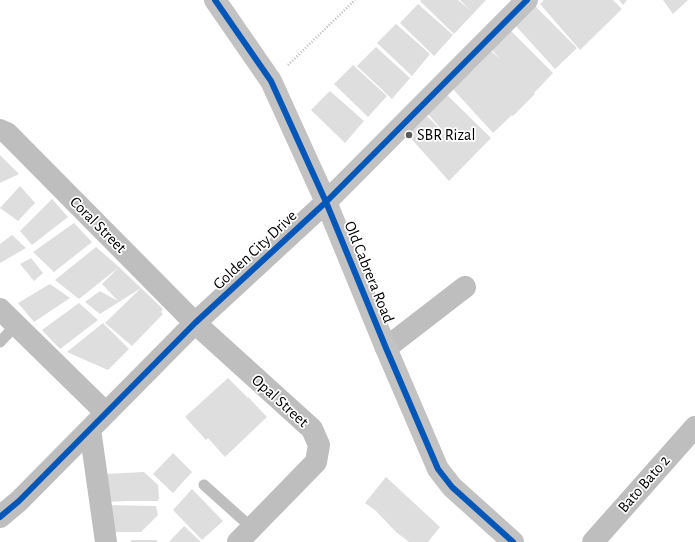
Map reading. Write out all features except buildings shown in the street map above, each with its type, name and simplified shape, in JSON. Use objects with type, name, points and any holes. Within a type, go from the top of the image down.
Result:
[{"type":"street","name":"Old Cabrera Road","points":[[215,0],[271,81],[326,202],[438,469],[452,487],[513,542]]},
{"type":"street","name":"Golden City Drive","points":[[0,517],[19,501],[195,323],[326,202],[527,0]]},
{"type":"street","name":"Coral Street","points":[[0,130],[7,133],[195,323]]},
{"type":"street","points":[[386,348],[465,287]]},
{"type":"street","points":[[0,309],[106,413]]},
{"type":"street","name":"Opal Street","points":[[195,323],[312,430],[319,445],[316,462],[245,535]]},
{"type":"street","name":"Bato Bato 2","points":[[593,542],[695,426]]},
{"type":"street","points":[[90,429],[106,542]]},
{"type":"lane","points":[[0,342],[16,325]]},
{"type":"lane","points":[[204,485],[245,535]]},
{"type":"path","points":[[271,81],[355,0]]},
{"type":"cycle path","points":[[215,0],[271,81],[326,202],[438,469],[452,487],[513,542]]},
{"type":"cycle path","points":[[0,517],[19,501],[195,323],[326,202],[527,0]]},
{"type":"place","name":"SBR Rizal","points":[[409,135]]}]
